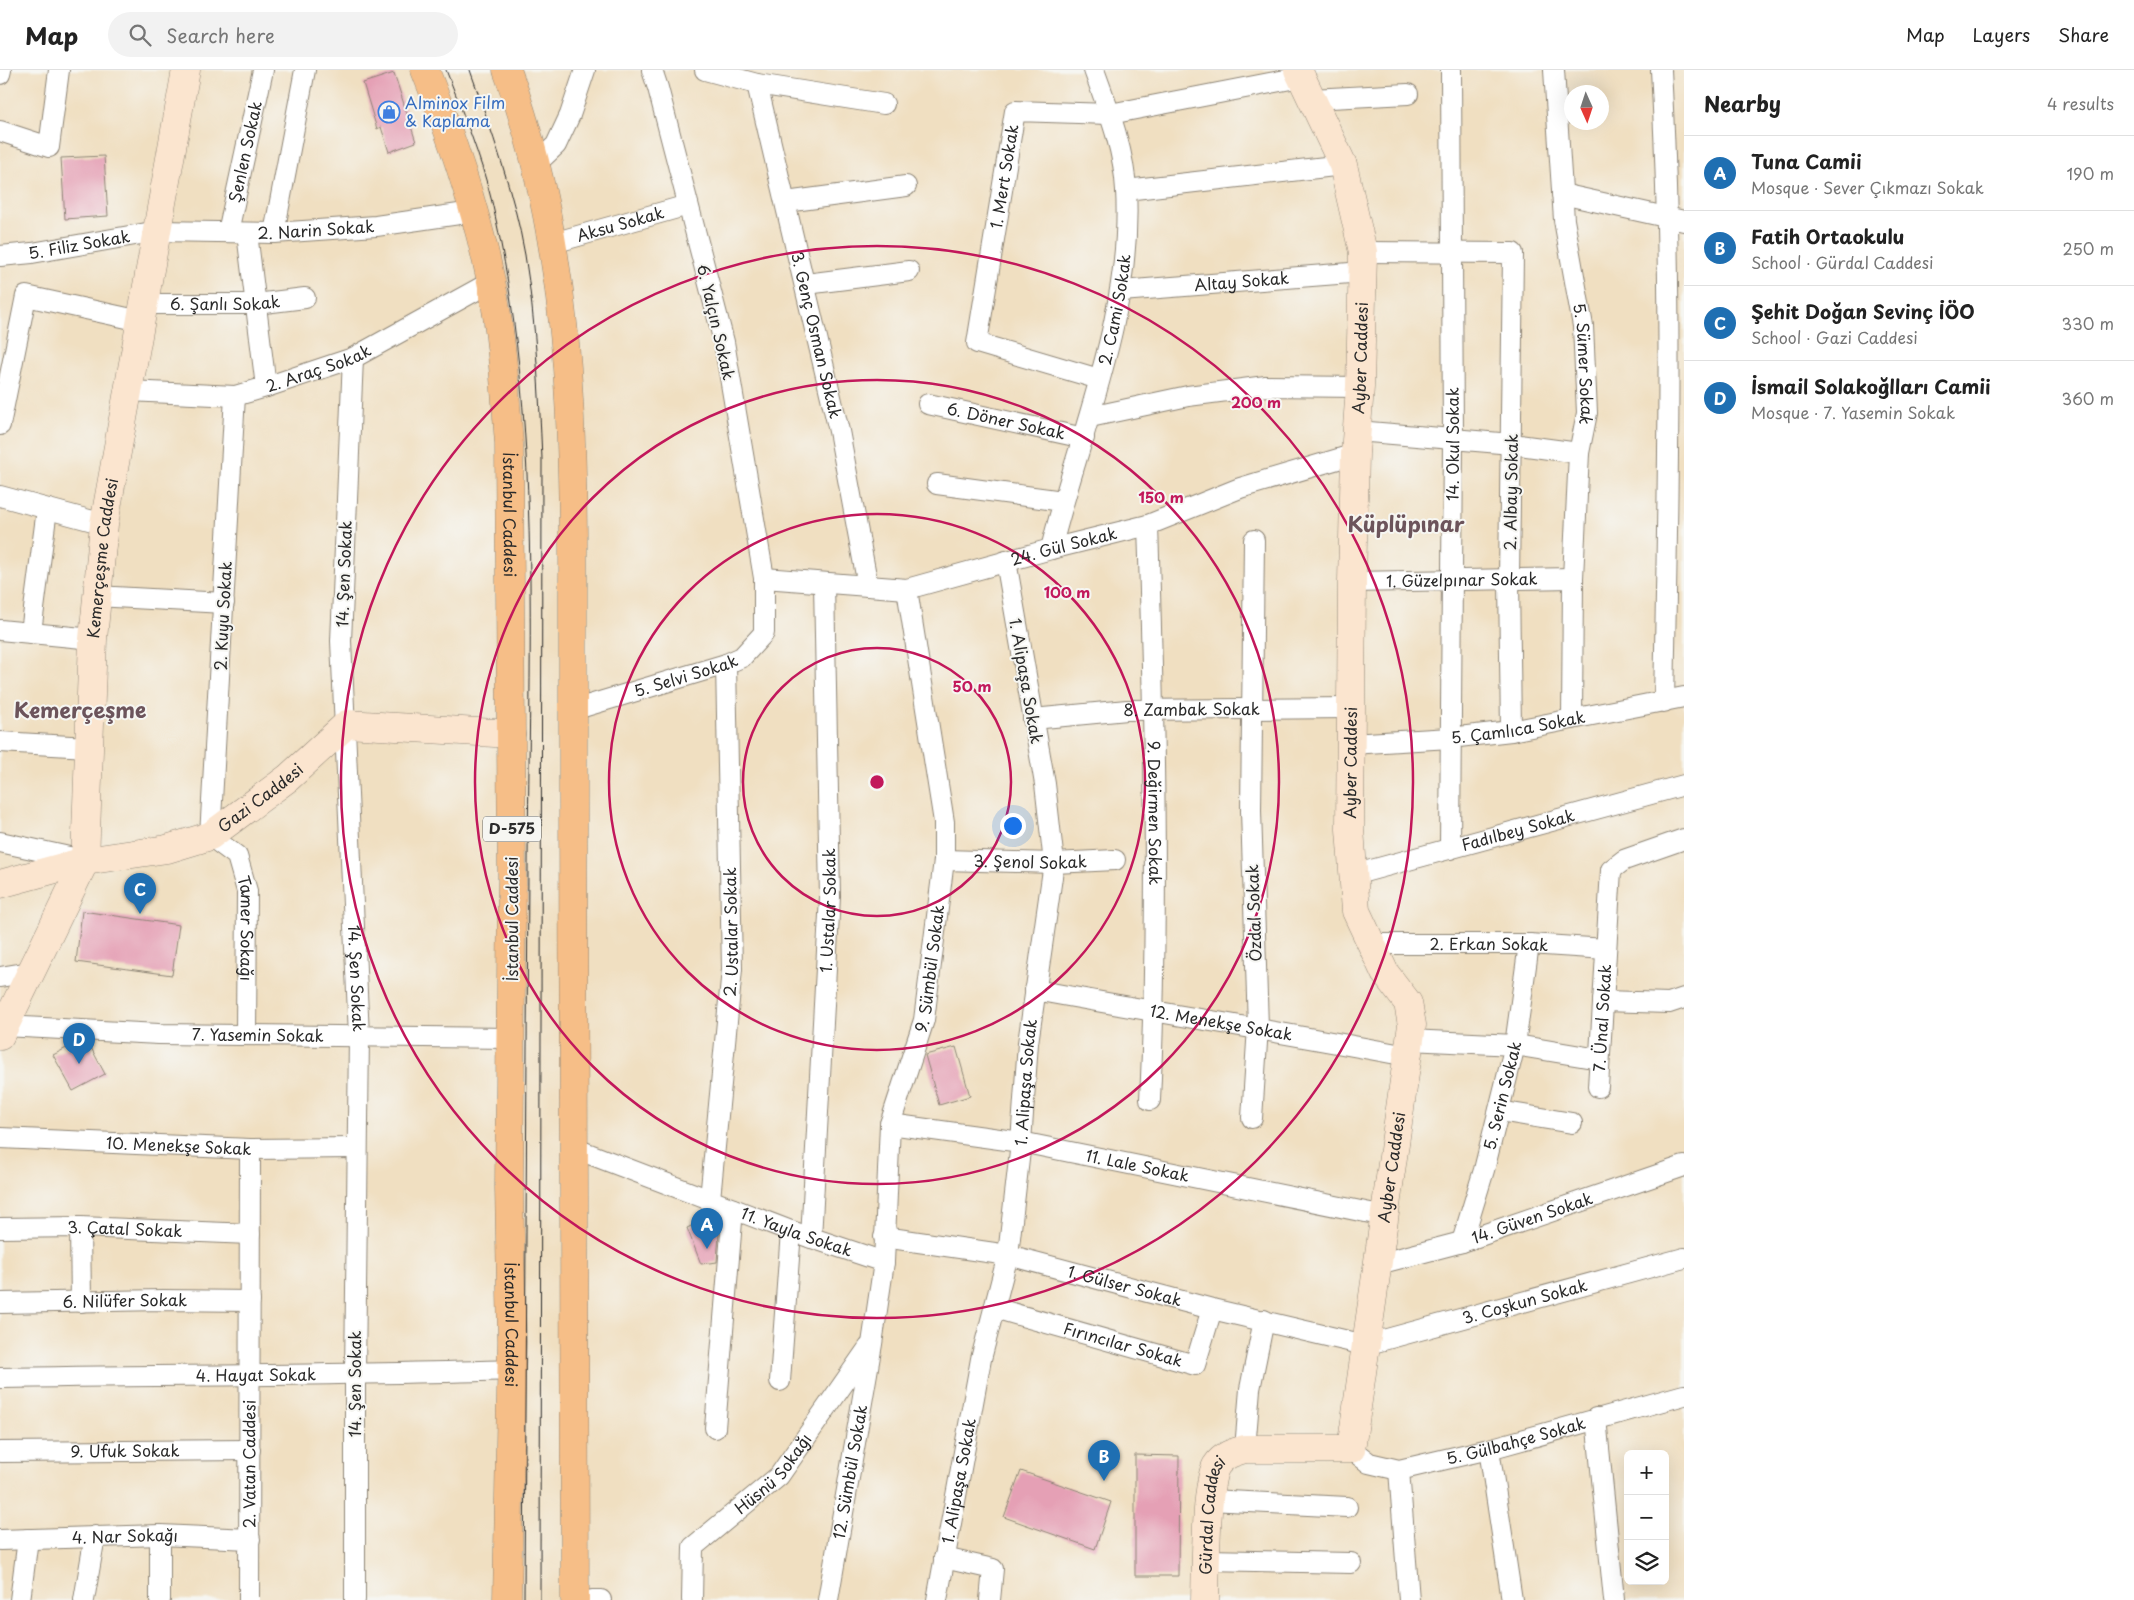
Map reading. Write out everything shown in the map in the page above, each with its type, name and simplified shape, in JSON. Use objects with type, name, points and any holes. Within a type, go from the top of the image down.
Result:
[{"type":"highway","name":"İstanbul Caddesi","points":[[426,70],[445,120],[473,212],[491,282],[510,444],[511,1038],[509,1187],[512,1370],[507,1600]]},
{"type":"highway","points":[[507,70],[537,163],[553,243],[565,330],[572,438],[574,998],[571,1147],[575,1346],[575,1600]]},
{"type":"main road","name":"Kemerçeşme Caddesi","points":[[2,1031],[85,861],[93,639],[104,524],[186,70]]},
{"type":"main road","name":"Ayber Caddesi","points":[[1303,82],[1343,165],[1363,262],[1360,386],[1356,442],[1350,708],[1350,829],[1356,910],[1385,973],[1408,1003],[1412,1025],[1350,1449]]},
{"type":"main road","points":[[346,724],[511,734]]},
{"type":"main road","name":"Gazi Caddesi","points":[[0,884],[85,861],[167,849],[210,836],[288,778],[346,724]]},
{"type":"main road","name":"Gürdal Caddesi","points":[[1205,1600],[1209,1500],[1215,1468],[1222,1459],[1231,1453],[1245,1449],[1350,1449]]},
{"type":"street","points":[[0,74],[1,70]]},
{"type":"street","points":[[0,131],[49,147],[59,70]]},
{"type":"street","name":"Şenlen Sokak","points":[[263,70],[238,232],[256,304],[266,387]]},
{"type":"street","points":[[274,233],[305,70]]},
{"type":"street","points":[[537,163],[556,145],[570,115],[585,70]]},
{"type":"street","name":"6. Yalçın Sokak","points":[[652,70],[724,342],[764,578]]},
{"type":"street","points":[[706,70],[757,84],[884,104]]},
{"type":"street","name":"2. Cami Sokak","points":[[1051,548],[1063,501],[1090,417],[1121,292],[1126,190],[1121,152],[1094,70]]},
{"type":"street","name":"14. Okul Sokak","points":[[1450,849],[1453,438],[1451,70]]},
{"type":"street","name":"5. Sümer Sokak","points":[[1554,70],[1564,220],[1583,326],[1587,413],[1580,453],[1573,578],[1572,719]]},
{"type":"street","points":[[1661,70],[1666,154],[1675,219],[1664,702]]},
{"type":"street","name":"1. Mert Sokak","points":[[1100,379],[977,342],[1015,111],[1110,114],[1303,82],[1408,94]]},
{"type":"street","name":"3. Genç Osman Sokak","points":[[757,84],[806,284],[839,431],[868,586]]},
{"type":"street","points":[[1126,190],[1343,165]]},
{"type":"street","points":[[786,202],[906,186]]},
{"type":"street","points":[[1562,194],[1675,219]]},
{"type":"street","name":"Aksu Sokak","points":[[553,243],[688,205]]},
{"type":"street","name":"2. Narin Sokak","points":[[158,231],[274,233],[376,226],[473,212]]},
{"type":"street","name":"5. Filiz Sokak","points":[[0,256],[32,253],[158,231]]},
{"type":"street","name":"Altay Sokak","points":[[1121,292],[1453,251],[1513,253]]},
{"type":"street","name":"2. Albay Sokak","points":[[1511,731],[1509,580],[1513,253]]},
{"type":"street","points":[[806,284],[909,271]]},
{"type":"street","name":"2. Araç Sokak","points":[[129,391],[235,396],[266,387],[353,358],[491,282]]},
{"type":"street","name":"6. Şanlı Sokak","points":[[0,425],[26,296],[143,312],[256,304],[305,298]]},
{"type":"street","name":"14. Şen Sokak","points":[[353,358],[342,641],[359,1036],[355,1376],[355,1600]]},
{"type":"street","points":[[1090,417],[1188,396],[1266,386],[1360,386]]},
{"type":"street","name":"2. Kuyu Sokak","points":[[210,836],[235,396]]},
{"type":"street","name":"6. Döner Sokak","points":[[928,404],[1084,438]]},
{"type":"street","points":[[1356,442],[1453,438],[1580,453]]},
{"type":"street","name":"24. Gül Sokak","points":[[764,578],[908,588],[1051,548],[1148,525],[1356,442]]},
{"type":"street","points":[[937,484],[1063,501]]},
{"type":"street","points":[[0,496],[104,524]]},
{"type":"street","points":[[31,632],[48,509]]},
{"type":"street","name":"9. Değirmen Sokak","points":[[1148,525],[1154,709],[1154,1012],[1150,1100]]},
{"type":"street","name":"Özdal Sokak","points":[[1252,1118],[1258,1028],[1251,811],[1254,540]]},
{"type":"street","name":"1. Alipaşa Sokak","points":[[937,1600],[981,1359],[1008,1255],[1021,1142],[1028,1043],[1054,864],[1045,784],[1006,561]]},
{"type":"street","name":"5. Selvi Sokak","points":[[573,710],[726,664],[742,657],[764,633],[764,578]]},
{"type":"street","name":"1. Güzelpınar Sokak","points":[[1352,582],[1573,578]]},
{"type":"street","name":"1. Ustalar Sokak","points":[[811,1238],[830,897],[824,583]]},
{"type":"street","name":"9. Sümbül Sokak","points":[[872,1344],[884,1262],[890,1124],[924,1020],[944,860],[944,822],[908,588]]},
{"type":"street","points":[[96,596],[224,603]]},
{"type":"street","points":[[0,630],[93,639]]},
{"type":"street","name":"2. Ustalar Sokak","points":[[710,1199],[732,969],[726,664]]},
{"type":"street","name":"5. Çamlıca Sokak","points":[[1350,744],[1450,738],[1511,731],[1684,697]]},
{"type":"street","name":"8. Zambak Sokak","points":[[1033,719],[1154,709],[1350,708]]},
{"type":"street","points":[[0,742],[88,748]]},
{"type":"street","name":"Fadılbey Sokak","points":[[1353,875],[1684,785]]},
{"type":"street","name":"Tamer Sokağı","points":[[210,836],[237,856],[247,891],[246,1035]]},
{"type":"street","name":"7. Ünal Sokak","points":[[1598,1088],[1611,870],[1624,860],[1684,839]]},
{"type":"street","points":[[0,842],[85,861]]},
{"type":"street","name":"3. Şenol Sokak","points":[[944,860],[1054,864],[1115,860]]},
{"type":"street","name":"2. Erkan Sokak","points":[[1371,944],[1529,944],[1606,949]]},
{"type":"street","name":"5. Serin Sokak","points":[[1462,1242],[1484,1170],[1515,1045],[1529,944]]},
{"type":"street","points":[[0,977],[30,972]]},
{"type":"street","name":"12. Menekşe Sokak","points":[[1036,990],[1154,1012],[1408,1048],[1515,1045],[1599,1059]]},
{"type":"street","points":[[1603,1001],[1669,1003],[1684,998]]},
{"type":"street","name":"7. Yasemin Sokak","points":[[2,1031],[511,1038]]},
{"type":"street","points":[[1498,1111],[1572,1123]]},
{"type":"street","name":"11. Lale Sokak","points":[[890,1124],[1021,1142],[1385,1216]]},
{"type":"street","name":"10. Menekşe Sokak","points":[[0,1138],[250,1149],[357,1148]]},
{"type":"street","name":"11. Yayla Sokak","points":[[571,1147],[811,1238],[884,1262]]},
{"type":"street","name":"2. Vatan Caddesi","points":[[248,1600],[250,1539],[250,1149]]},
{"type":"street","name":"14. Güven Sokak","points":[[1378,1264],[1462,1242],[1684,1166]]},
{"type":"street","points":[[715,1428],[733,1209]]},
{"type":"street","points":[[80,1227],[81,1302]]},
{"type":"street","name":"3. Çatal Sokak","points":[[0,1228],[80,1227],[250,1234]]},
{"type":"street","points":[[780,1381],[791,1230]]},
{"type":"street","name":"1. Gülser Sokak","points":[[884,1237],[1008,1255],[1212,1309],[1364,1345]]},
{"type":"street","name":"3. Coşkun Sokak","points":[[1364,1345],[1684,1258]]},
{"type":"street","name":"6. Nilüfer Sokak","points":[[0,1303],[250,1301]]},
{"type":"street","name":"Fırıncılar Sokak","points":[[994,1308],[1195,1365],[1212,1309]]},
{"type":"street","name":"Gürdal Caddesi","points":[[1245,1449],[1250,1389],[1264,1320]]},
{"type":"street","name":"Hüsnü Sokağı","points":[[692,1600],[693,1547],[779,1476],[872,1344]]},
{"type":"street","name":"12. Sümbül Sokak","points":[[828,1600],[872,1344]]},
{"type":"street","name":"4. Hayat Sokak","points":[[0,1378],[250,1374],[355,1376],[512,1370]]},
{"type":"street","name":"5. Gülbahçe Sokak","points":[[1350,1449],[1369,1463],[1399,1470],[1489,1449],[1684,1395]]},
{"type":"street","points":[[1596,1418],[1614,1600]]},
{"type":"street","points":[[1489,1449],[1512,1600]]},
{"type":"street","name":"9. Ufuk Sokak","points":[[0,1452],[250,1450]]},
{"type":"street","points":[[1399,1470],[1409,1600]]},
{"type":"street","points":[[1209,1500],[1347,1507]]},
{"type":"street","points":[[160,1535],[160,1600]]},
{"type":"street","name":"4. Nar Sokağı","points":[[0,1540],[160,1535],[250,1539]]},
{"type":"street","points":[[84,1600],[95,1536]]},
{"type":"street","points":[[20,1600],[28,1539]]},
{"type":"street","points":[[944,1558],[993,1569],[990,1600]]},
{"type":"street","points":[[1207,1560],[1350,1563]]},
{"type":"street","points":[[592,1600],[601,1600]]},
{"type":"building","points":[[394,73],[416,142],[389,152],[381,127],[377,129],[363,83]]},
{"type":"building","points":[[104,156],[108,216],[65,219],[61,158]]},
{"type":"building","points":[[82,911],[179,925],[172,975],[76,962]]},
{"type":"building","points":[[78,1042],[88,1042],[105,1074],[73,1091],[53,1055]]},
{"type":"building","points":[[956,1047],[970,1096],[939,1105],[925,1055]]},
{"type":"building","points":[[713,1216],[719,1232],[717,1262],[701,1264],[687,1228]]},
{"type":"building","points":[[1135,1455],[1179,1456],[1178,1576],[1135,1576]]},
{"type":"building","points":[[1021,1471],[1111,1502],[1095,1549],[1004,1517]]},
{"type":"tram line","points":[[446,70],[477,152],[492,202],[508,283],[519,365],[526,448],[530,616],[524,1600]]},
{"type":"tram line","points":[[470,70],[494,138],[515,208],[525,255],[534,331],[541,433],[540,1600]]},
{"type":"place","name":"Alminox Film & Kaplama","points":[[389,112]]},
{"type":"place","name":"Şehit Doğan Sevinç İÖO","points":[[140,914]]},
{"type":"place","name":"İsmail Solakoğlları Camii","points":[[79,1064]]},
{"type":"place","name":"Tuna Camii","points":[[707,1249]]},
{"type":"place","name":"Fatih Ortaokulu","points":[[1104,1481]]},
{"type":"district","name":"Küplüpınar","points":[[1406,525]]},
{"type":"district","name":"Kemerçeşme","points":[[80,711]]}]
